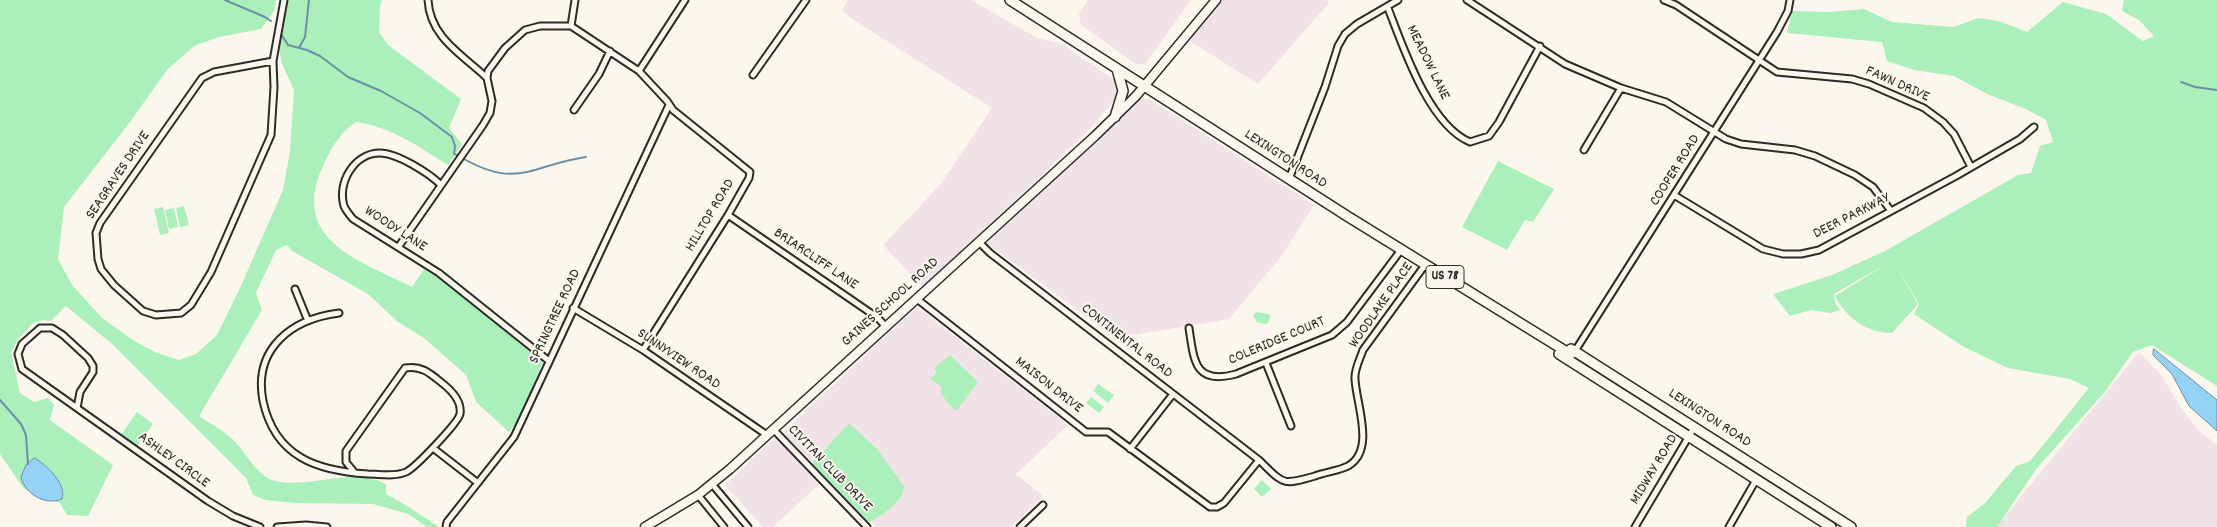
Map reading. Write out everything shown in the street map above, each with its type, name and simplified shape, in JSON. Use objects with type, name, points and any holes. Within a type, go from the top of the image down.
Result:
[{"type":"highway","name":"LEXINGTON ROAD","points":[[1010,0],[1401,250],[1548,340],[1561,343],[1575,351],[1852,527]]},
{"type":"highway","points":[[1115,117],[1123,91],[1117,69]]},
{"type":"highway","name":"LEXINGTON ROAD","points":[[1548,340],[1554,350],[1830,527]]},
{"type":"highway","points":[[1577,365],[1581,362],[1591,361]]},
{"type":"main road","name":"GAINES SCHOOL ROAD","points":[[645,527],[698,495],[712,484],[980,242],[1115,117],[1144,86],[1216,0]]},
{"type":"street","name":"SEAGRAVES DRIVE","points":[[273,61],[214,72],[202,78],[100,224],[96,233],[96,247],[101,269],[114,286],[143,311],[156,315],[181,313],[191,306],[207,280],[271,135],[274,95],[273,61],[284,0]]},
{"type":"street","points":[[428,0],[429,12],[438,33],[487,78]]},
{"type":"street","points":[[399,246],[490,113],[492,101],[487,78],[488,71],[504,48],[520,34],[540,26],[571,26],[575,0]]},
{"type":"street","points":[[639,71],[685,0]]},
{"type":"street","points":[[753,75],[806,0]]},
{"type":"street","points":[[1289,179],[1325,87],[1338,46],[1345,34],[1357,24],[1388,8],[1398,0]]},
{"type":"street","points":[[1467,0],[1565,64],[1621,88],[1666,102],[1715,132],[1741,144],[1795,150],[1814,156],[1855,175],[1873,187],[1891,211]]},
{"type":"street","name":"FAWN DRIVE","points":[[1664,0],[1676,5],[1777,72],[1861,81],[1924,108],[1954,134],[1971,167]]},
{"type":"street","name":"COOPER ROAD","points":[[1575,351],[1759,61],[1788,11],[1790,0]]},
{"type":"street","name":"MEADOW LANE","points":[[1388,8],[1409,61],[1427,98],[1454,131],[1470,142],[1489,136],[1499,122],[1540,46]]},
{"type":"street","name":"HILLTOP ROAD","points":[[571,26],[639,71],[667,100],[669,105],[750,172],[749,178],[728,215],[643,350]]},
{"type":"street","points":[[574,110],[599,74],[610,51]]},
{"type":"street","points":[[1584,150],[1621,88]]},
{"type":"street","name":"SPRINGTREE ROAD","points":[[446,527],[447,522],[514,437],[669,105]]},
{"type":"street","name":"DEER PARKWAY","points":[[1674,195],[1763,249],[1783,254],[1801,254],[1819,250],[1891,211],[1971,167],[2020,138],[2034,127]]},
{"type":"street","name":"WOODY LANE","points":[[441,186],[435,179],[390,154],[380,153],[366,156],[348,171],[345,178],[343,197],[346,210],[354,219],[439,273],[549,361]]},
{"type":"street","name":"BRIARCLIFF LANE","points":[[728,215],[878,318],[886,327]]},
{"type":"street","name":"CONTINENTAL ROAD","points":[[980,242],[990,253],[1259,460]]},
{"type":"street","name":"COLERIDGE COURT","points":[[1190,328],[1193,357],[1199,368],[1211,378],[1220,379],[1266,363],[1332,335],[1346,322],[1401,250]]},
{"type":"street","name":"WOODLAKE PLACE","points":[[1259,460],[1280,480],[1291,483],[1348,466],[1353,461],[1363,442],[1354,378],[1363,350],[1425,265]]},
{"type":"street","points":[[295,289],[308,321]]},
{"type":"street","name":"MAISON DRIVE","points":[[917,299],[1086,432],[1108,432],[1210,507],[1217,507],[1224,503],[1259,460]]},
{"type":"street","name":"SUNNYVIEW ROAD","points":[[573,308],[643,350],[767,435]]},
{"type":"street","points":[[339,313],[308,321],[285,334],[272,347],[264,362],[261,376],[264,404],[277,435],[291,452],[312,465],[330,470],[355,473],[392,475],[406,472],[433,448],[459,417],[460,406],[450,390],[425,369],[415,366],[405,368],[346,452],[346,462],[355,473]]},
{"type":"street","name":"ASHLEY CIRCLE","points":[[77,408],[80,392],[93,372],[93,366],[88,358],[63,335],[52,328],[40,328],[22,344],[18,354],[18,360],[22,369],[208,501],[233,516],[260,527]]},
{"type":"street","points":[[1266,363],[1290,426]]},
{"type":"street","points":[[1130,449],[1173,394]]},
{"type":"street","name":"MIDWAY ROAD","points":[[1636,527],[1695,426]]},
{"type":"street","name":"CIVITAN CLUB DRIVE","points":[[774,429],[867,527]]},
{"type":"street","points":[[433,448],[478,483]]},
{"type":"street","points":[[1729,527],[1756,480]]},
{"type":"street","points":[[712,484],[748,527]]},
{"type":"street","points":[[698,495],[724,527]]},
{"type":"street","points":[[1020,527],[1043,505]]},
{"type":"street","points":[[277,527],[306,525],[327,527]]},
{"type":"shaded area","points":[[848,0],[971,0],[1037,38],[1062,44],[1117,82],[1120,94],[1085,134],[923,287],[883,245],[940,185],[992,108],[842,11]]},
{"type":"shaded area","points":[[1088,0],[1191,0],[1145,64],[1136,64],[1081,25],[1079,14]]},
{"type":"shaded area","points":[[1223,0],[1328,0],[1329,3],[1258,84],[1190,41]]},
{"type":"shaded area","points":[[1141,99],[1149,99],[1314,205],[1282,255],[1229,319],[1115,338],[987,243],[1073,161],[1099,141]]},
{"type":"shaded area","points":[[917,307],[1068,425],[1016,474],[1043,496],[1011,527],[876,527],[783,432]]},
{"type":"shaded area","points":[[2139,352],[2162,376],[2183,411],[2198,430],[2217,445],[2217,527],[1996,527]]},
{"type":"shaded area","points":[[776,437],[820,483],[773,527],[763,527],[725,485]]},
{"type":"green space","points":[[0,0],[276,0],[274,11],[261,29],[219,37],[194,46],[167,70],[130,122],[64,207],[58,259],[72,285],[102,318],[136,342],[155,352],[179,360],[196,354],[217,335],[283,190],[290,151],[294,90],[282,64],[279,48],[288,0],[382,0],[380,5],[379,32],[388,45],[461,99],[449,128],[462,144],[448,165],[415,144],[393,133],[356,122],[340,136],[322,168],[315,193],[315,214],[323,231],[336,245],[353,257],[412,287],[424,269],[448,284],[543,362],[518,421],[509,432],[476,402],[466,375],[424,338],[398,322],[368,294],[292,251],[287,245],[276,250],[256,293],[262,310],[199,416],[220,429],[236,443],[256,468],[268,478],[288,483],[345,477],[373,479],[386,484],[386,494],[439,527],[427,527],[408,514],[373,504],[295,503],[265,500],[253,495],[246,478],[112,344],[66,306],[51,321],[43,320],[33,323],[16,342],[11,353],[20,393],[34,402],[48,398],[54,405],[50,420],[113,465],[88,516],[67,515],[60,503],[24,489],[0,454]]},
{"type":"green space","points":[[2124,0],[2217,0],[2217,386],[2152,345],[2133,352],[2104,393],[2037,468],[1997,527],[1966,527],[1967,517],[1985,503],[2016,466],[2030,461],[2089,388],[2070,379],[2008,368],[1964,347],[1914,314],[1919,304],[1893,260],[1918,304],[1892,333],[1874,330],[1858,323],[1845,311],[1835,296],[1890,262],[1834,294],[1835,303],[1840,310],[1830,313],[1811,310],[1790,316],[1773,294],[1832,275],[1885,251],[2018,175],[2031,173],[2040,146],[2053,142],[2046,120],[2026,109],[1987,94],[1954,76],[1914,70],[1887,61],[1882,42],[1787,33],[1792,11],[1829,12],[1864,9],[1892,22],[1954,27],[1978,18],[1999,21],[2027,32],[2063,2],[2106,14],[2143,41],[2154,36],[2139,20],[2122,11]]},
{"type":"green space","points":[[1498,161],[1554,189],[1533,222],[1525,220],[1507,250],[1462,227]]},
{"type":"green space","points":[[184,206],[189,225],[180,227],[176,208]]},
{"type":"green space","points":[[163,207],[169,233],[160,235],[154,209]]},
{"type":"green space","points":[[174,208],[178,227],[169,229],[165,210]]},
{"type":"green space","points":[[1256,312],[1269,314],[1268,323],[1257,322],[1253,316]]},
{"type":"green space","points":[[950,355],[978,382],[957,410],[954,410],[941,394],[941,386],[930,379],[937,373],[934,368]]},
{"type":"green space","points":[[1098,384],[1114,395],[1108,403],[1093,391]]},
{"type":"green space","points":[[1091,397],[1104,407],[1099,413],[1086,403]]},
{"type":"green space","points":[[137,412],[153,424],[137,446],[121,435]]},
{"type":"green space","points":[[849,423],[877,449],[904,486],[903,492],[896,502],[870,522],[867,522],[812,464]]},
{"type":"green space","points":[[1262,480],[1271,489],[1262,497],[1254,489]]},
{"type":"water","points":[[2154,349],[2217,400],[2217,431],[2189,406],[2172,374],[2153,355]]},
{"type":"water","points":[[35,458],[45,465],[59,481],[63,493],[62,499],[56,501],[43,500],[31,493],[23,483],[21,477],[26,465]]},
{"type":"waterway","points":[[225,0],[271,21]]},
{"type":"waterway","points":[[299,48],[305,37],[309,0]]},
{"type":"waterway","points":[[282,28],[281,34],[288,45],[320,56],[348,77],[381,91],[420,113],[452,137],[455,146],[454,154],[457,155]]},
{"type":"waterway","points":[[2181,82],[2195,87],[2217,90]]},
{"type":"waterway","points":[[464,159],[499,173],[513,174],[586,157]]},
{"type":"waterway","points":[[0,400],[21,424],[26,435],[28,464]]}]
